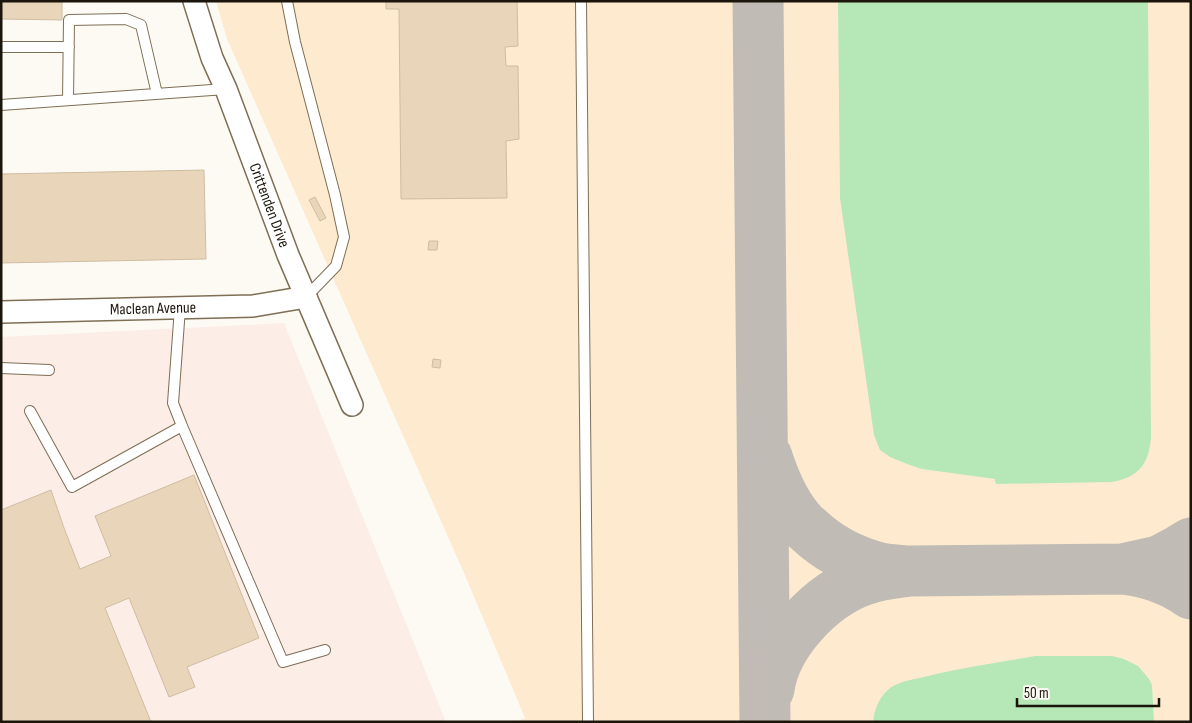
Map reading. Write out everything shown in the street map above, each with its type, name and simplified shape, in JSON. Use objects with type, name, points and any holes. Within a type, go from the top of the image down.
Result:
[{"type":"street","name":"Crittenden Drive","points":[[194,1],[212,58],[226,89],[288,255],[352,405]]},
{"type":"street","name":"Maclean Avenue","points":[[1,312],[253,306],[306,297]]},
{"type":"lane","points":[[287,1],[295,42],[335,195],[344,237],[336,266],[306,297]]},
{"type":"lane","points":[[581,1],[588,722]]},
{"type":"lane","points":[[68,100],[70,20],[126,19],[141,25],[157,94]]},
{"type":"lane","points":[[1,47],[69,47]]},
{"type":"lane","points":[[1,105],[226,89]]},
{"type":"lane","points":[[180,308],[173,403],[182,426],[283,662],[325,650]]},
{"type":"lane","points":[[1,368],[49,370]]},
{"type":"lane","points":[[30,411],[72,487],[182,426]]},
{"type":"shaded area","points":[[216,1],[1191,1],[1191,722],[515,722],[525,718],[464,573],[227,39]]},
{"type":"shaded area","points":[[284,323],[446,722],[1,722],[1,337]]},
{"type":"green space","points":[[838,1],[1148,1],[1151,437],[1148,455],[1136,473],[1112,482],[996,484],[995,479],[922,469],[890,457],[880,450],[874,435],[840,198]]},
{"type":"green space","points":[[1035,656],[1112,656],[1124,659],[1138,666],[1152,685],[1154,722],[873,722],[880,699],[886,691],[897,684],[948,671]]},
{"type":"building","points":[[1,1],[62,1],[62,20],[1,19]]},
{"type":"building","points":[[386,1],[517,1],[518,46],[505,47],[506,66],[518,66],[519,139],[506,141],[507,198],[401,199],[399,9],[386,9]]},
{"type":"building","points":[[204,170],[206,259],[1,263],[1,174]]},
{"type":"building","points":[[315,197],[326,218],[320,221],[309,200]]},
{"type":"building","points":[[429,241],[438,241],[437,250],[428,250]]},
{"type":"building","points":[[433,359],[441,360],[440,368],[432,367]]},
{"type":"building","points":[[194,475],[259,638],[187,667],[195,687],[169,697],[129,598],[105,608],[151,722],[1,722],[1,510],[51,490],[80,569],[111,556],[95,516]]},
{"type":"taxiway","points":[[758,1],[765,722]]},
{"type":"taxiway","points":[[767,457],[783,497],[800,522],[817,537],[833,549],[860,562],[883,569],[907,571]]},
{"type":"taxiway","points":[[1123,569],[1159,561],[1191,543]]},
{"type":"taxiway","points":[[769,689],[780,655],[790,638],[803,623],[817,609],[848,587],[881,575],[910,571],[1123,569],[1158,577],[1175,584],[1191,594]]}]
